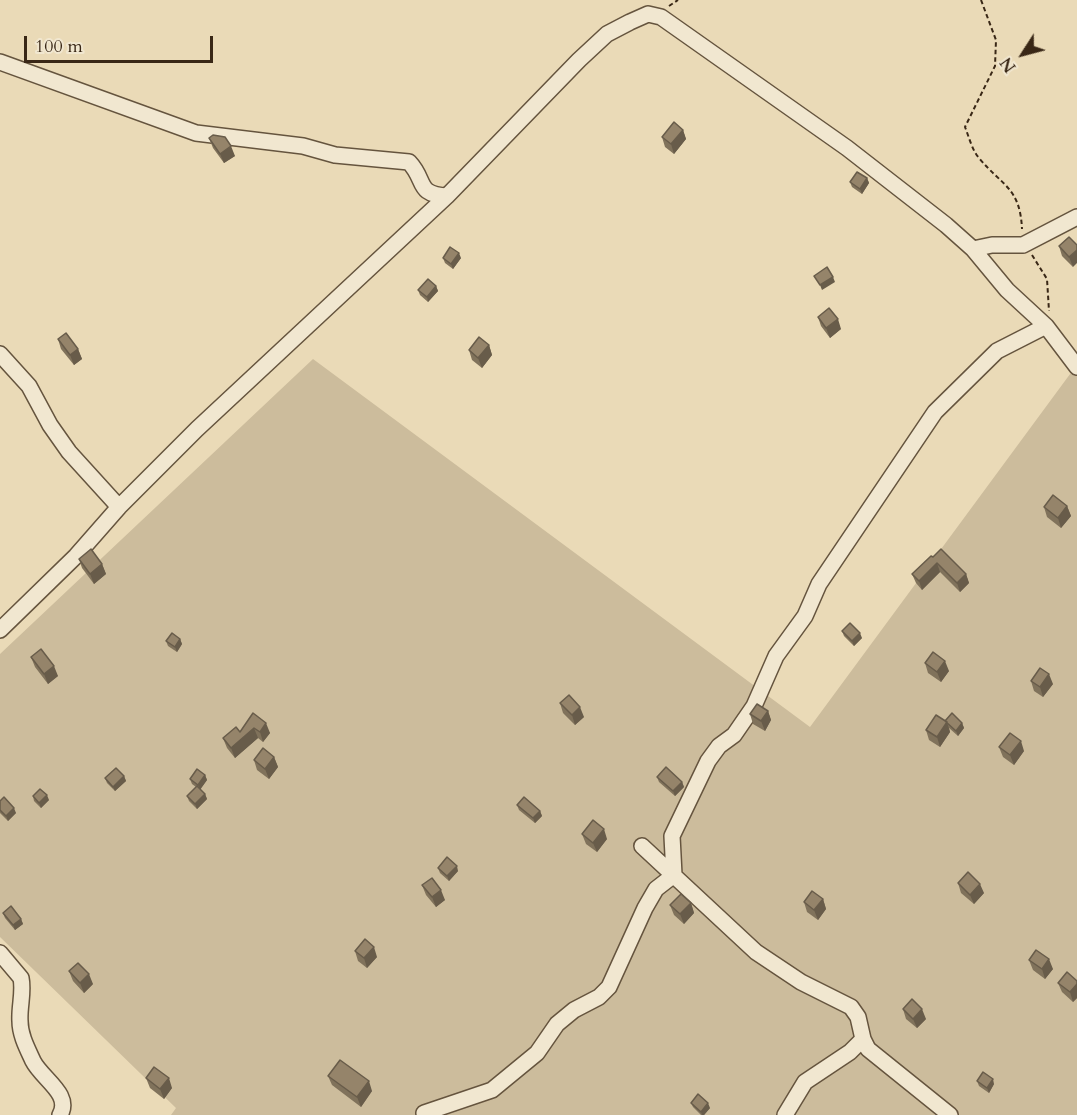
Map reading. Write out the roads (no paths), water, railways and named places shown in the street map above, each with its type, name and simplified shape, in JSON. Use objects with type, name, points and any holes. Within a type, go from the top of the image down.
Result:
[{"type":"street","points":[[0,630],[76,556],[119,507],[197,429],[447,196],[607,34],[648,14],[661,18],[847,148],[973,249],[1007,290],[1046,326],[1077,367]]},
{"type":"street","points":[[0,62],[196,134],[303,146],[335,155],[409,162],[426,192],[431,195],[447,196]]},
{"type":"street","points":[[973,249],[992,245],[1023,245],[1077,217]]},
{"type":"street","points":[[674,875],[672,836],[708,761],[719,746],[734,735],[754,706],[776,656],[805,616],[819,584],[935,412],[997,351],[1046,326]]},
{"type":"street","points":[[0,354],[29,386],[50,425],[69,452],[119,507]]},
{"type":"street","points":[[642,846],[756,952],[801,982],[851,1007],[858,1017],[863,1039],[878,1057],[950,1115]]},
{"type":"street","points":[[424,1113],[492,1090],[537,1053],[557,1024],[574,1010],[599,997],[609,987],[656,889],[674,875]]},
{"type":"street","points":[[0,953],[21,978],[20,1022],[23,1041],[34,1064],[60,1093],[64,1101],[60,1115]]},
{"type":"street","points":[[784,1115],[805,1082],[850,1052],[863,1039]]}]
